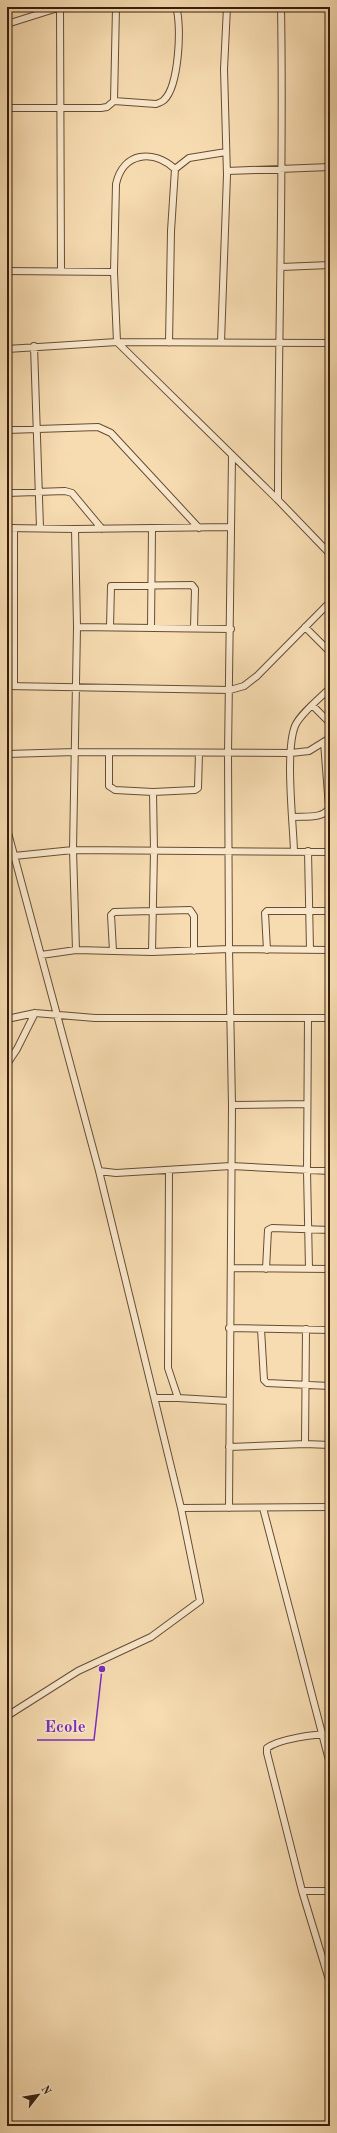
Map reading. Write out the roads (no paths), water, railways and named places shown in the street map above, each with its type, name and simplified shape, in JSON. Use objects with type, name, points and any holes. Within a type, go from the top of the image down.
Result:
[{"type":"street","points":[[7,24],[61,7],[61,271]]},
{"type":"street","points":[[114,101],[116,7]]},
{"type":"street","points":[[7,108],[101,108],[107,107],[114,101],[156,104],[167,96],[177,63],[179,17],[176,7]]},
{"type":"street","points":[[221,342],[226,171],[224,69],[227,7]]},
{"type":"street","points":[[278,500],[278,344],[281,267],[282,170],[281,7]]},
{"type":"street","points":[[7,96],[7,133]]},
{"type":"street","points":[[169,343],[171,231],[175,169],[189,158],[226,152]]},
{"type":"street","points":[[175,169],[166,160],[142,156],[130,162],[118,175],[116,184],[114,272],[117,342],[278,500],[330,554]]},
{"type":"street","points":[[226,171],[330,167]]},
{"type":"street","points":[[281,267],[330,265]]},
{"type":"street","points":[[7,271],[114,272]]},
{"type":"street","points":[[7,349],[34,346],[117,342],[330,344]]},
{"type":"street","points":[[34,346],[40,528]]},
{"type":"street","points":[[7,430],[98,427],[105,429],[111,433],[199,528]]},
{"type":"street","points":[[229,1508],[229,1328],[232,1268],[232,1105],[229,949],[228,753],[231,629],[232,456]]},
{"type":"street","points":[[7,493],[72,493],[102,529]]},
{"type":"street","points":[[14,686],[10,528],[102,529],[231,527]]},
{"type":"street","points":[[151,627],[152,528]]},
{"type":"street","points":[[74,529],[77,627],[73,850],[76,950]]},
{"type":"street","points":[[110,627],[111,586],[151,585],[195,587],[194,628]]},
{"type":"street","points":[[7,686],[230,690],[244,686],[251,682],[330,602]]},
{"type":"street","points":[[77,627],[231,629]]},
{"type":"street","points":[[305,628],[330,652]]},
{"type":"street","points":[[294,851],[291,753],[295,726],[300,718],[330,688]]},
{"type":"street","points":[[313,706],[330,723]]},
{"type":"street","points":[[7,754],[75,752],[291,753],[309,750],[327,740],[329,808],[327,812],[322,815],[293,817]]},
{"type":"street","points":[[109,752],[109,786],[111,788],[115,790],[153,792],[195,790],[198,788],[199,753]]},
{"type":"street","points":[[152,952],[154,851],[153,792]]},
{"type":"street","points":[[7,829],[99,1171],[181,1508],[200,1601],[151,1637],[78,1671],[7,1716]]},
{"type":"street","points":[[14,856],[73,850],[330,852]]},
{"type":"street","points":[[308,852],[308,911],[310,950]]},
{"type":"street","points":[[113,951],[111,915],[117,911],[190,910],[193,913],[194,951]]},
{"type":"street","points":[[266,950],[265,913],[267,911],[330,911]]},
{"type":"street","points":[[41,955],[76,950],[152,952],[229,949],[330,950]]},
{"type":"street","points":[[7,1064],[17,1049],[35,1013]]},
{"type":"street","points":[[7,1019],[35,1013],[95,1018],[330,1018]]},
{"type":"street","points":[[308,1018],[307,1171],[309,1269]]},
{"type":"street","points":[[232,1105],[307,1104]]},
{"type":"street","points":[[99,1171],[116,1172],[169,1170],[231,1166],[330,1171]]},
{"type":"street","points":[[169,1170],[168,1368],[178,1398]]},
{"type":"street","points":[[266,1268],[268,1230],[272,1228],[330,1230]]},
{"type":"street","points":[[232,1268],[330,1269]]},
{"type":"street","points":[[229,1328],[330,1330]]},
{"type":"street","points":[[261,1329],[264,1380],[271,1384],[330,1386]]},
{"type":"street","points":[[305,1444],[306,1329]]},
{"type":"street","points":[[155,1398],[229,1401]]},
{"type":"street","points":[[229,1447],[305,1444],[330,1445]]},
{"type":"street","points":[[181,1508],[330,1507]]},
{"type":"street","points":[[263,1508],[330,1764]]},
{"type":"street","points":[[330,1734],[282,1741],[267,1748],[302,1891],[330,1983]]},
{"type":"street","points":[[302,1891],[330,1891]]},
{"type":"place","name":"Ecole","points":[[102,1669]]}]
